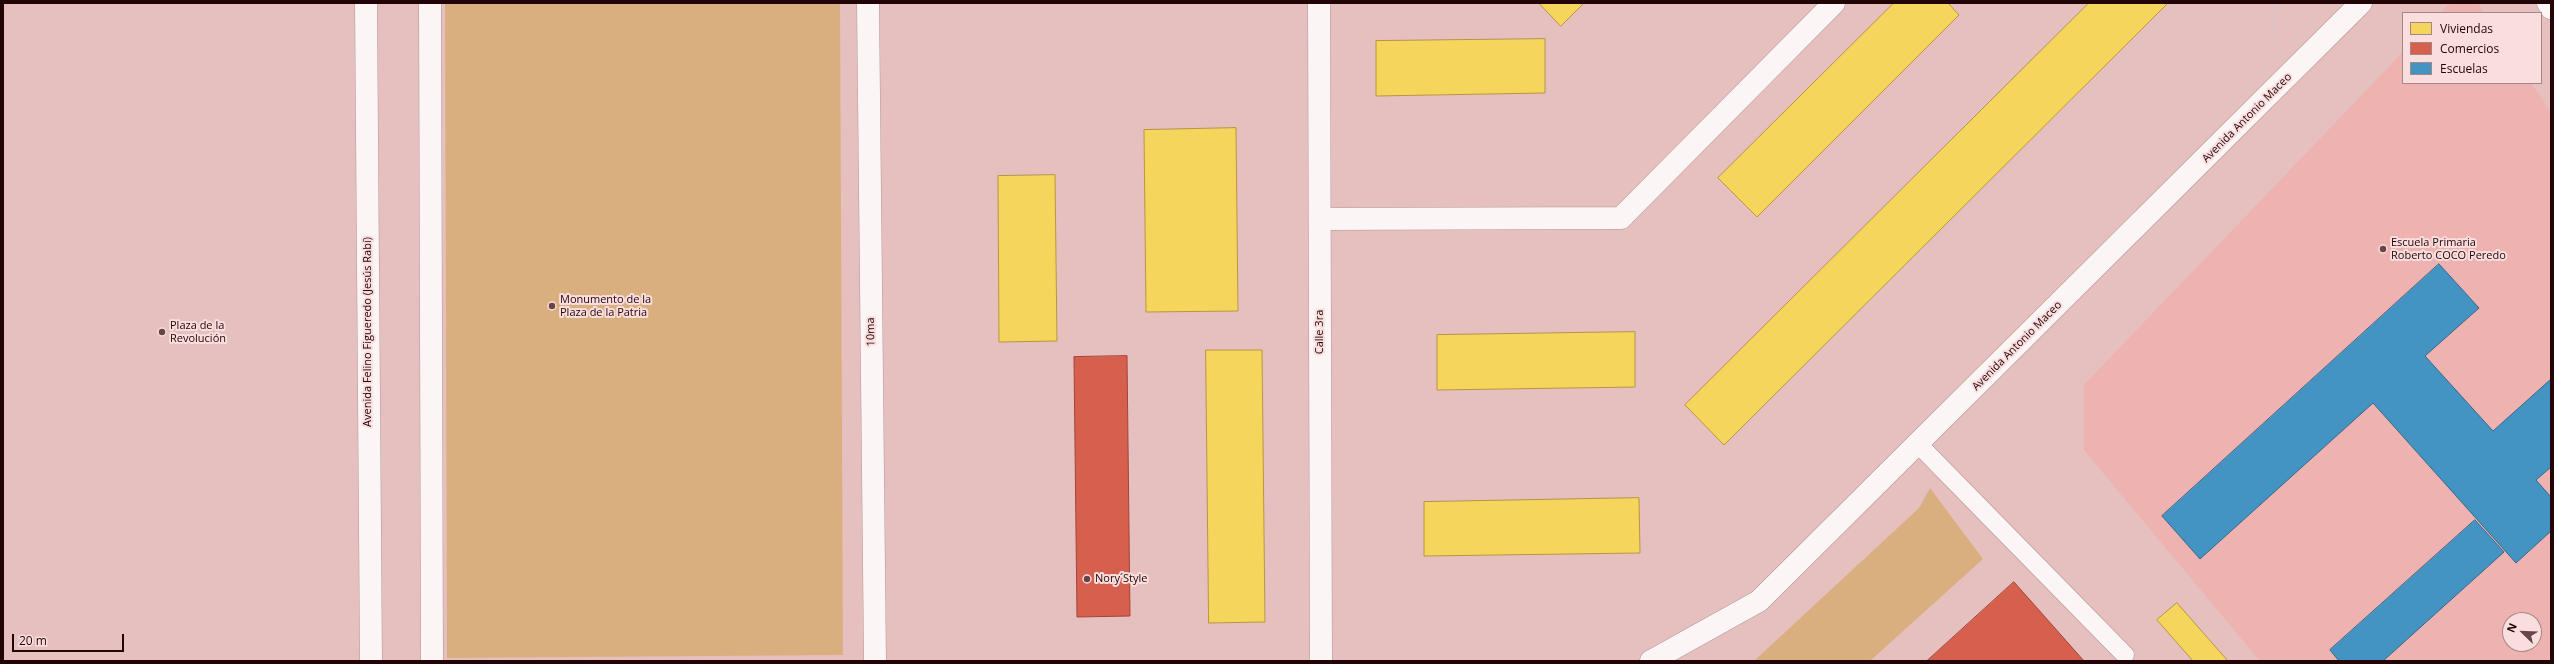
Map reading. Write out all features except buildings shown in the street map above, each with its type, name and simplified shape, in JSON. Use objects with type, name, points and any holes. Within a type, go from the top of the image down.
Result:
[{"type":"street","name":"Avenida Felino Figueredo (Jesús Rabí)","points":[[366,3],[371,661]]},
{"type":"street","points":[[430,3],[432,661]]},
{"type":"street","name":"10ma","points":[[868,3],[875,661]]},
{"type":"street","name":"Calle 3ra","points":[[1319,3],[1321,661]]},
{"type":"street","points":[[1320,218],[1621,218],[1834,3]]},
{"type":"street","name":"Avenida Antonio Maceo","points":[[1651,661],[1759,601],[2361,3]]},
{"type":"street","points":[[2548,3],[2551,8]]},
{"type":"lane","points":[[1918,444],[2125,655]]},
{"type":"shaded area","points":[[445,3],[840,3],[843,655],[447,658]]},
{"type":"shaded area","points":[[2450,3],[2478,3],[2483,12],[2441,12]]},
{"type":"shaded area","name":"Escuela Primaria Roberto COCO Peredo","points":[[2402,53],[2402,84],[2532,84],[2551,112],[2551,661],[2260,661],[2084,450],[2084,385]]},
{"type":"shaded area","points":[[1930,488],[1983,559],[1870,661],[1754,661],[1919,508]]},
{"type":"place","name":"Escuela Primaria Roberto COCO Peredo","points":[[2383,249]]},
{"type":"place","name":"Monumento de la Plaza de la Patria","points":[[552,306]]},
{"type":"place","name":"Plaza de la Revolución","points":[[162,332]]},
{"type":"place","name":"Nory´Style","points":[[1087,579]]}]
